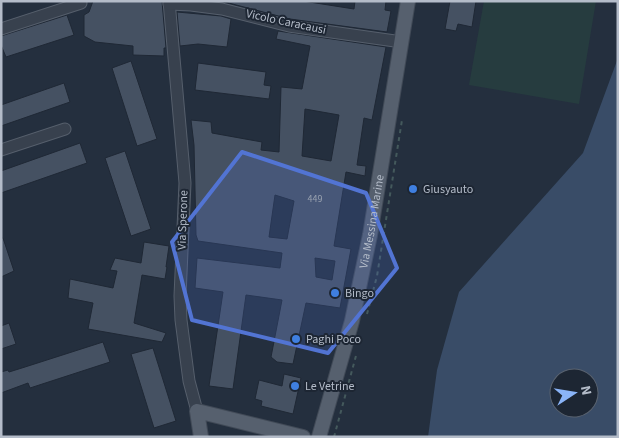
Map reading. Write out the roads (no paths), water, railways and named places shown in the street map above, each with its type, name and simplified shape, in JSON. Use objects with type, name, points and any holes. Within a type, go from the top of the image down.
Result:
[{"type":"main road","name":"Via Messina Marine","points":[[319,437],[352,321],[370,235],[408,1]]},
{"type":"main road","name":"Via Sperone","points":[[197,411],[201,437]]},
{"type":"main road","points":[[197,411],[303,437]]},
{"type":"street","points":[[1,29],[81,3]]},
{"type":"street","name":"Vicolo Caracausi","points":[[169,3],[197,3],[290,26],[402,42]]},
{"type":"street","name":"Via Sperone","points":[[169,3],[184,183],[180,296],[181,320],[190,380],[197,411]]},
{"type":"street","points":[[1,150],[65,129]]},
{"type":"water","points":[[618,58],[618,437],[428,437],[437,370],[459,292],[583,153]]},
{"type":"place","name":"Giusyauto","points":[[413,189]]},
{"type":"place","name":"Bingo","points":[[335,293]]},
{"type":"place","name":"Paghi Poco","points":[[296,339]]},
{"type":"place","name":"Le Vetrine","points":[[295,386]]}]
